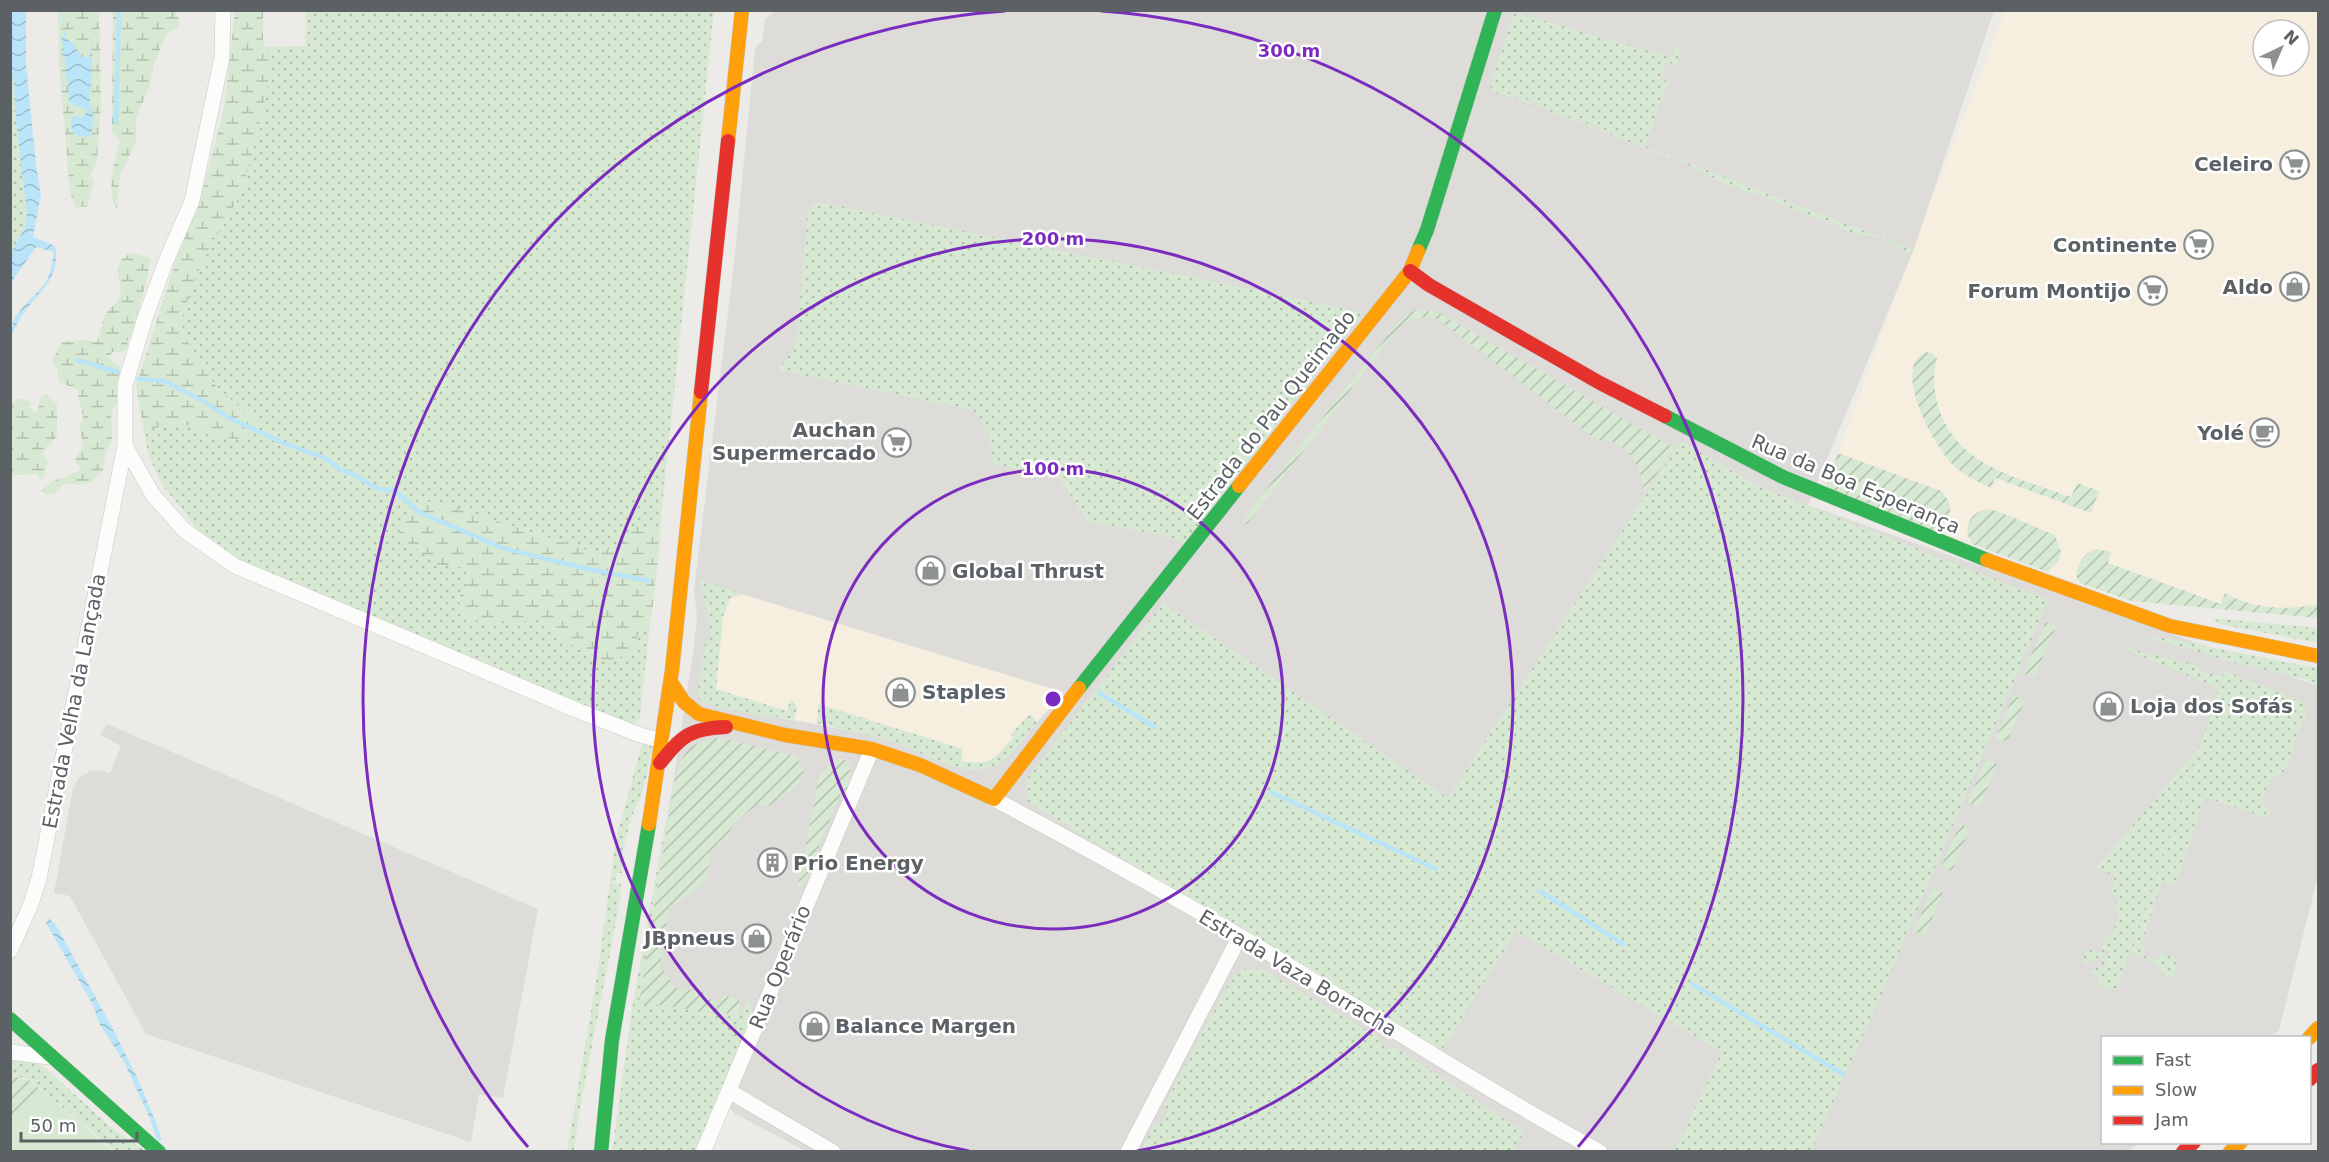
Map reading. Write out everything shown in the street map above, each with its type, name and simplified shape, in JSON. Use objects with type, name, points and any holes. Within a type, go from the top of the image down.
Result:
[{"type":"main road","points":[[588,1142],[612,1040],[663,741],[742,10]]},
{"type":"main road","name":"Estrada do Pau Queimado","points":[[994,800],[1059,713],[1410,271],[1427,230],[1495,10]]},
{"type":"main road","name":"Rua da Boa Esperança","points":[[1410,271],[1429,285],[1600,383],[1794,481],[1998,565],[2170,626],[2319,656]]},
{"type":"main road","points":[[670,682],[684,702],[695,712],[748,727],[872,748],[920,765],[994,800]]},
{"type":"main road","points":[[660,763],[678,741],[696,728],[748,727]]},
{"type":"main road","points":[[10,1019],[159,1152]]},
{"type":"main road","points":[[601,1152],[612,1040]]},
{"type":"street","name":"Estrada Velha da Lançada","points":[[10,951],[31,904],[39,878],[125,446],[125,385],[152,299],[192,201],[222,57],[223,10]]},
{"type":"street","points":[[125,446],[153,495],[184,530],[235,566],[568,706],[640,735],[663,741]]},
{"type":"street","name":"Rua Operário","points":[[703,1152],[872,748]]},
{"type":"street","name":"Estrada Vaza Borracha","points":[[994,800],[1240,936],[1485,1087],[1600,1152]]},
{"type":"street","points":[[1128,1152],[1240,936]]},
{"type":"street","points":[[10,1052],[27,1052],[54,1058]]},
{"type":"street","points":[[729,1091],[833,1152]]},
{"type":"shaded area","points":[[777,11],[1994,11],[1914,249],[1808,505],[2318,686],[2318,876],[2279,1030],[2272,1036],[2101,1036],[2101,1144],[2138,1144],[2127,1151],[805,1151],[734,1113],[706,1080],[629,1070],[693,653],[697,617],[694,590],[734,263],[755,48],[762,41],[765,20]],"holes":[[[725,589],[1063,693],[1008,756],[977,770],[961,768],[907,746],[868,734],[724,708],[715,694]]]},
{"type":"shaded area","name":"Forum Montijo","points":[[2005,11],[2318,11],[2318,618],[2131,601],[1826,487],[1916,239]]},
{"type":"shaded area","points":[[725,588],[1063,692],[1008,756],[990,767],[947,763],[890,740],[817,723],[724,708],[715,694]]},
{"type":"shaded area","points":[[107,724],[538,909],[503,1098],[479,1094],[471,1142],[146,1034],[70,896],[54,893],[73,788],[79,778],[90,771],[100,770],[110,773],[121,746],[100,735]]},
{"type":"green space","points":[[58,11],[99,11],[101,101],[97,162],[91,175],[94,183],[87,207],[75,206],[70,193],[59,63]]},
{"type":"green space","points":[[113,11],[176,11],[179,21],[178,29],[170,31],[165,37],[153,67],[150,85],[136,119],[136,142],[120,175],[117,209],[113,201],[111,184],[120,140],[112,133]]},
{"type":"green space","points":[[235,11],[263,11],[263,40],[269,55],[269,76],[264,107],[242,192],[205,256],[181,320],[184,336],[214,384],[257,423],[247,441],[218,436],[178,422],[151,429],[142,420],[136,386],[176,260],[200,201],[224,109]]},
{"type":"green space","points":[[306,11],[714,11],[640,718],[629,727],[241,562],[201,536],[162,485],[148,454],[142,420],[151,429],[178,422],[218,436],[257,424],[214,384],[184,336],[181,320],[205,256],[242,192],[264,107],[269,76],[269,55],[266,47],[305,46]]},
{"type":"green space","points":[[1514,12],[1669,57],[1674,56],[1675,46],[1682,46],[1677,65],[1666,62],[1660,79],[1668,82],[1645,145],[1490,85]]},
{"type":"green space","points":[[10,71],[14,86],[27,215],[25,227],[11,253]]},
{"type":"green space","points":[[1490,86],[1913,250],[1909,253],[1877,237],[1846,231],[1833,223],[1730,186],[1691,166],[1492,91]]},
{"type":"green space","points":[[819,202],[1363,312],[1184,544],[1167,536],[1089,522],[1057,476],[993,464],[988,435],[973,410],[778,370],[796,346],[808,209]]},
{"type":"green space","points":[[132,253],[151,258],[131,336],[127,341],[128,347],[123,352],[113,352],[108,357],[120,367],[120,384],[117,402],[111,412],[112,439],[103,470],[91,482],[79,485],[66,483],[53,494],[45,494],[42,490],[51,482],[81,469],[74,460],[83,447],[80,427],[83,416],[77,389],[59,382],[58,370],[52,361],[62,342],[80,340],[97,342],[105,315],[119,297],[118,268],[120,262]]},
{"type":"green space","points":[[1418,309],[1439,313],[1674,448],[1644,493],[1637,464],[1625,449],[1608,441],[1597,440],[1437,319],[1421,317],[1399,327],[1246,525],[1243,524],[1249,511],[1396,325],[1406,315]]},
{"type":"green space","points":[[1926,352],[1933,354],[1937,359],[1934,384],[1939,409],[1948,429],[1961,445],[1976,458],[1993,468],[2071,497],[2077,483],[2099,491],[2091,513],[1995,478],[1991,488],[1960,471],[1951,463],[1926,424],[1914,389],[1912,373],[1916,360]]},
{"type":"green space","points":[[45,394],[57,404],[57,436],[42,454],[48,461],[42,481],[37,474],[11,475],[11,404],[19,398],[31,402],[30,408],[37,413],[40,399]]},
{"type":"green space","points":[[1681,441],[1760,487],[2048,600],[1880,998],[1811,1151],[1674,1151],[1722,1052],[1516,931],[1441,1052],[1028,802],[1026,780],[1163,603],[1448,798]]},
{"type":"green space","points":[[1838,453],[1941,491],[1949,503],[1950,514],[1943,523],[1931,530],[1826,487]]},
{"type":"green space","points":[[418,500],[444,504],[600,554],[619,543],[637,526],[661,533],[651,622],[642,624],[631,653],[608,662],[578,649],[541,620],[485,625],[464,614],[458,599],[468,583],[468,568],[438,565],[399,536],[401,524]]},
{"type":"green space","points":[[1986,509],[1997,511],[2055,535],[2061,552],[2059,560],[2048,572],[1972,544],[1968,532],[1969,522],[1975,514]]},
{"type":"green space","points":[[2096,549],[2111,552],[2108,563],[2221,604],[2225,593],[2247,602],[2271,607],[2318,604],[2318,618],[2131,601],[2080,583],[2076,576],[2078,567],[2084,556]]},
{"type":"green space","points":[[700,580],[742,594],[730,599],[723,617],[716,689],[787,711],[790,700],[797,708],[794,720],[714,706],[697,697],[705,642],[710,639]]},
{"type":"green space","points":[[2212,618],[2318,628],[2318,643],[2220,624]]},
{"type":"green space","points":[[2046,622],[2056,626],[2034,678],[2023,673]]},
{"type":"green space","points":[[2148,635],[2318,668],[2318,688],[2304,679],[2236,663],[2148,637]]},
{"type":"green space","points":[[2115,645],[2198,666],[2201,671],[2217,676],[2223,672],[2218,688]]},
{"type":"green space","points":[[2225,671],[2302,702],[2307,713],[2297,733],[2290,761],[2284,771],[2270,781],[2263,799],[2271,819],[2205,797],[2176,885],[2162,881],[2141,945],[2145,947],[2144,956],[2157,960],[2160,952],[2179,959],[2173,978],[2164,975],[2159,966],[2131,951]]},
{"type":"green space","points":[[2013,695],[2025,700],[2007,742],[1996,738]]},
{"type":"green space","points":[[818,704],[963,749],[961,761],[971,763],[986,762],[997,755],[1013,737],[1011,734],[1030,714],[1038,722],[1003,761],[988,768],[963,769],[937,761],[889,740],[817,723]]},
{"type":"green space","points":[[720,738],[796,756],[804,770],[800,781],[785,795],[769,806],[758,804],[732,824],[729,838],[710,851],[707,881],[669,909],[660,966],[675,988],[704,992],[709,999],[721,1002],[724,995],[739,1000],[739,1015],[639,1003],[675,777],[690,748],[702,741]]},
{"type":"green space","points":[[642,744],[652,746],[647,775],[641,797],[631,818],[623,851],[622,873],[616,873],[615,883],[621,883],[620,901],[579,1113],[574,1151],[567,1152],[597,976],[616,839]]},
{"type":"green space","points":[[2198,749],[2117,990],[2098,985],[2100,976],[2090,972],[2095,967],[2106,968],[2105,965],[2099,963],[2110,952],[2108,952],[2111,947],[2100,957],[2087,964],[2083,961],[2081,965],[2086,949],[2101,953],[2105,936],[2111,938],[2120,912],[2117,909],[2114,911],[2117,897],[2111,894],[2115,875],[2096,868]]},
{"type":"green space","points":[[842,759],[848,762],[849,783],[846,790],[842,790],[802,887],[798,886],[819,776],[834,760]]},
{"type":"green space","points":[[1986,759],[1998,764],[1979,807],[1968,802]]},
{"type":"green space","points":[[672,787],[639,1003],[742,1016],[747,1001],[752,1007],[752,1018],[696,1151],[612,1152],[633,1003]]},
{"type":"green space","points":[[1960,824],[1970,828],[1952,871],[1941,866]]},
{"type":"green space","points":[[1932,888],[1943,893],[1925,936],[1914,931]]},
{"type":"green space","points":[[1241,970],[1264,970],[1380,1038],[1381,1044],[1387,1049],[1394,1047],[1524,1132],[1513,1151],[1170,1152],[1158,1144],[1154,1151],[1141,1151],[1152,1127],[1162,1122],[1167,1111],[1164,1105],[1231,979]]},
{"type":"green space","points":[[10,1058],[33,1061],[44,1067],[113,1129],[145,1151],[115,1151],[30,1080],[11,1074]]},
{"type":"green space","points":[[11,1075],[30,1081],[41,1090],[11,1126]]},
{"type":"green space","points":[[41,1090],[113,1151],[11,1152],[11,1126]]},
{"type":"water","points":[[11,11],[26,11],[26,64],[41,195],[33,237],[56,248],[56,259],[53,275],[23,314],[11,337],[12,327],[19,312],[48,278],[53,255],[53,252],[36,247],[11,283],[11,253],[25,227],[27,215],[11,71]]},
{"type":"water","points":[[62,15],[66,39],[72,42],[82,57],[90,57],[91,37],[92,76],[89,95],[93,117],[92,134],[89,137],[79,136],[72,132],[71,116],[81,118],[88,111],[69,102],[68,80],[65,75],[66,59],[61,53],[64,52],[61,36],[64,37]]},
{"type":"water","points":[[49,918],[57,927],[114,1031],[157,1125],[153,1125],[124,1062],[99,1023],[93,1005],[46,923]]},
{"type":"waterway","points":[[116,123],[119,10]]},
{"type":"waterway","points":[[77,360],[118,372]]},
{"type":"waterway","points":[[138,379],[164,381],[205,402],[229,418],[283,443],[325,458],[341,470],[353,474],[378,489],[394,490],[419,512],[502,548],[649,581]]},
{"type":"waterway","points":[[1099,693],[1155,727]]},
{"type":"waterway","points":[[1271,792],[1436,869]]},
{"type":"waterway","points":[[1540,891],[1623,944]]},
{"type":"waterway","points":[[1692,984],[1843,1074]]},
{"type":"waterway","points":[[153,1121],[159,1139]]},
{"type":"traffic: fast","points":[[1418,251],[1427,230],[1495,10]]},
{"type":"traffic: fast","points":[[1665,416],[1783,477],[1987,560]]},
{"type":"traffic: fast","points":[[1079,688],[1239,486]]},
{"type":"traffic: fast","points":[[601,1152],[612,1040],[649,824]]},
{"type":"traffic: fast","points":[[10,1019],[159,1152]]},
{"type":"traffic: slow","points":[[728,141],[742,10]]},
{"type":"traffic: slow","points":[[1239,486],[1410,271],[1418,251]]},
{"type":"traffic: slow","points":[[649,824],[672,670],[701,392]]},
{"type":"traffic: slow","points":[[1987,560],[2170,626],[2318,656]]},
{"type":"traffic: slow","points":[[671,682],[684,702],[699,714],[785,735],[872,749],[920,765],[994,799],[1079,688]]},
{"type":"traffic: slow","points":[[2311,1036],[2318,1028]]},
{"type":"traffic: slow","points":[[2230,1152],[2239,1144]]},
{"type":"traffic: jam","points":[[701,392],[728,141]]},
{"type":"traffic: jam","points":[[1410,271],[1429,285],[1600,383],[1665,416]]},
{"type":"traffic: jam","points":[[660,763],[674,746],[688,735],[704,729],[726,727]]},
{"type":"traffic: jam","points":[[2311,1078],[2318,1070]]},
{"type":"traffic: jam","points":[[2183,1152],[2192,1144]]},
{"type":"place","name":"Celeiro","points":[[2294,164]]},
{"type":"place","name":"Continente","points":[[2198,245]]},
{"type":"place","name":"Aldo","points":[[2294,287]]},
{"type":"place","name":"Forum Montijo","points":[[2152,291]]},
{"type":"place","name":"Yolé","points":[[2265,433]]},
{"type":"place","name":"Auchan Supermercado","points":[[897,442]]},
{"type":"place","name":"Global Thrust","points":[[931,571]]},
{"type":"place","name":"Staples","points":[[901,692]]},
{"type":"place","name":"Loja dos Sofás","points":[[2109,706]]},
{"type":"place","name":"Prio Energy","points":[[772,863]]},
{"type":"place","name":"JBpneus","points":[[756,938]]},
{"type":"place","name":"Balance Margen","points":[[814,1026]]}]
